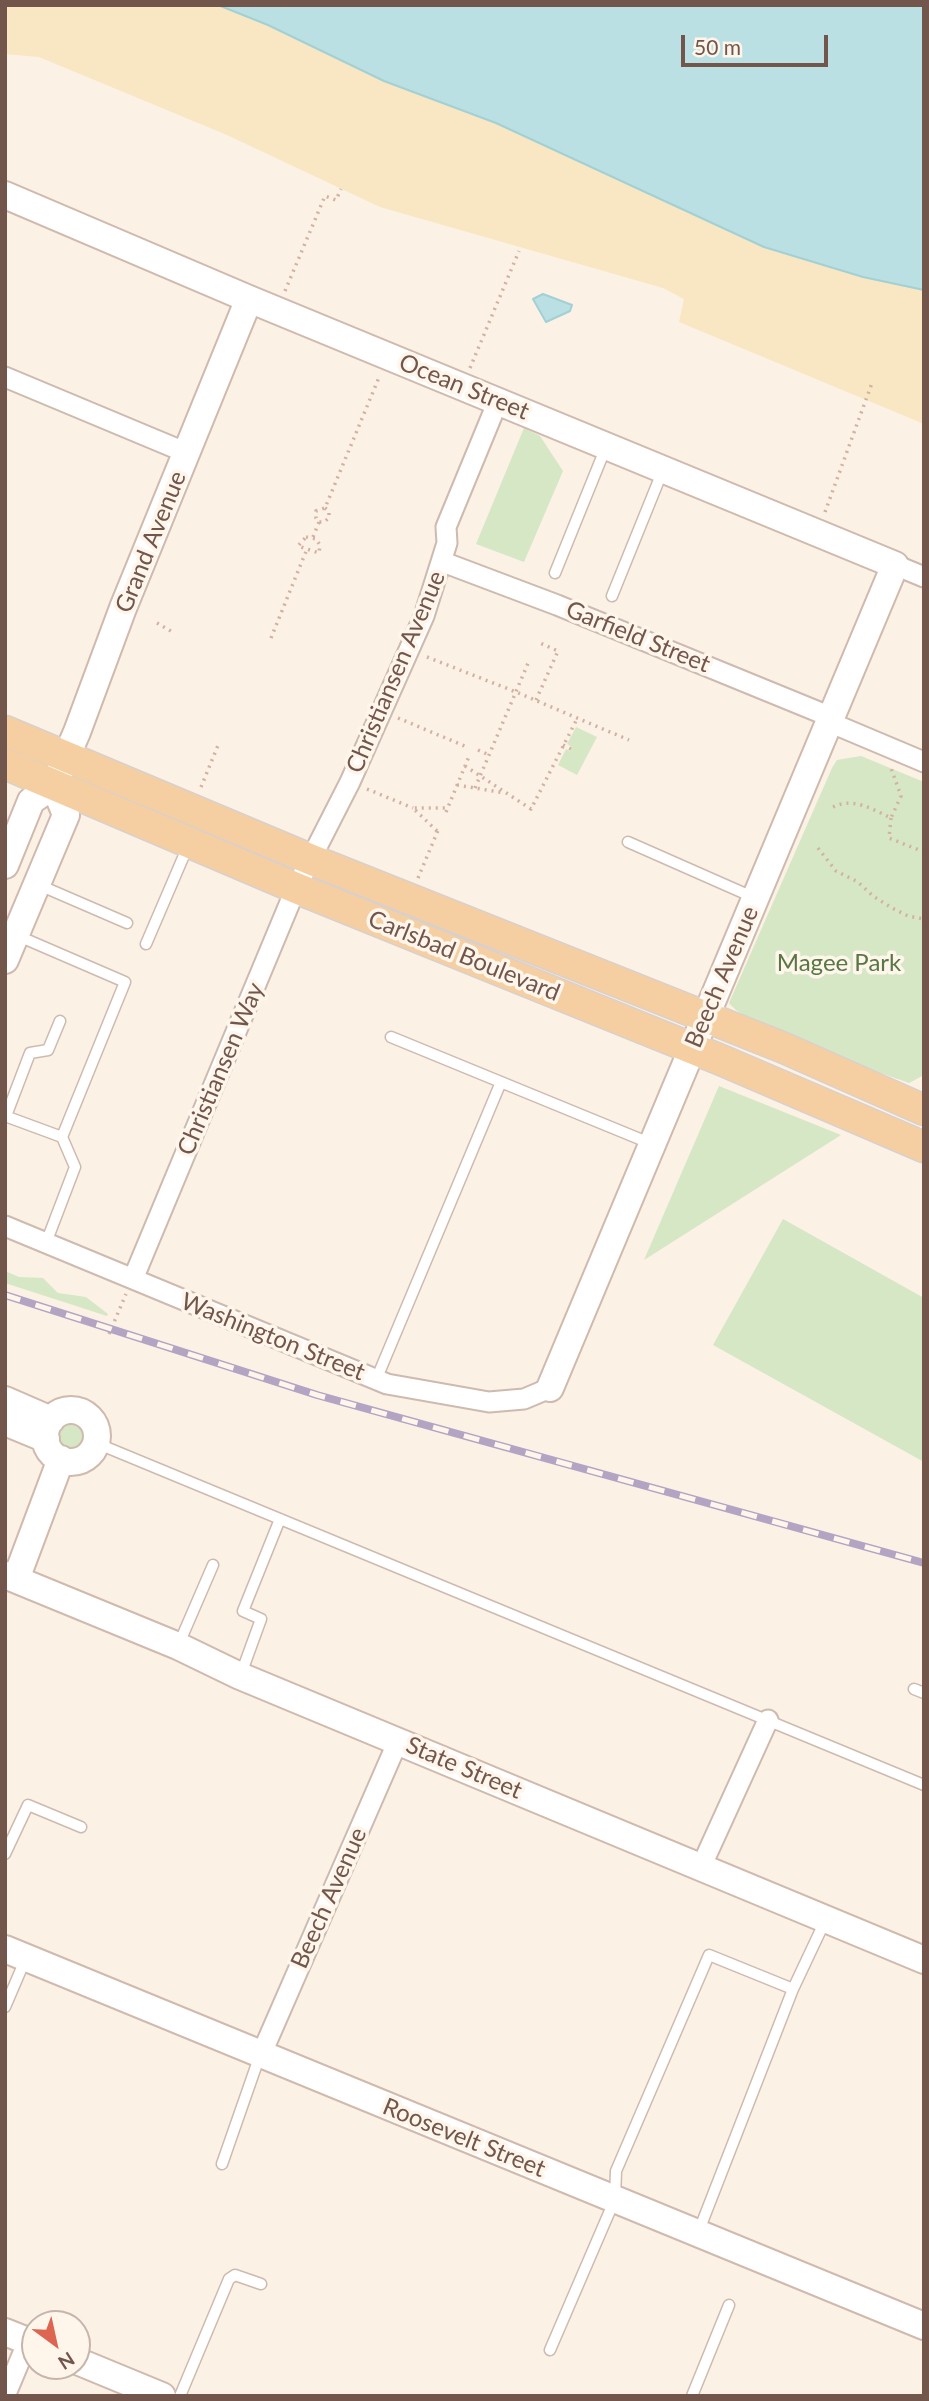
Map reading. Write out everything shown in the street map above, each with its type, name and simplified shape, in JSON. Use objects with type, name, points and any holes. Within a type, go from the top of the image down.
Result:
[{"type":"main road","name":"Carlsbad Boulevard","points":[[5,731],[312,860],[864,1082],[924,1110]]},
{"type":"main road","name":"Carlsbad Boulevard","points":[[5,764],[296,888],[693,1048],[924,1147]]},
{"type":"street","name":"Ocean Street","points":[[5,195],[249,299],[924,577]]},
{"type":"street","name":"Grand Avenue","points":[[5,864],[31,801],[54,785],[249,299]]},
{"type":"street","points":[[5,377],[187,453]]},
{"type":"street","name":"Christiansen Avenue","points":[[312,860],[424,616],[443,562],[447,544],[446,527],[498,401]]},
{"type":"street","name":"Garfield Street","points":[[443,562],[557,605],[830,719],[924,762]]},
{"type":"street","name":"Beech Avenue","points":[[550,1388],[894,565]]},
{"type":"street","points":[[5,960],[66,815],[54,785]]},
{"type":"street","name":"Christiansen Way","points":[[133,1279],[296,888],[312,860]]},
{"type":"street","name":"Washington Street","points":[[5,1226],[387,1384],[489,1402],[524,1399],[550,1388]]},
{"type":"street","points":[[5,1400],[53,1439],[68,1461],[82,1459],[96,1443],[95,1425],[83,1413],[66,1410],[53,1439],[11,1577]]},
{"type":"street","points":[[5,1422],[53,1439]]},
{"type":"street","name":"State Street","points":[[11,1577],[178,1646],[240,1676],[924,1959]]},
{"type":"street","points":[[701,1867],[768,1720]]},
{"type":"street","name":"Beech Avenue","points":[[261,2054],[398,1741]]},
{"type":"street","name":"Roosevelt Street","points":[[15,1954],[924,2326]]},
{"type":"street","points":[[5,2396],[21,2345]]},
{"type":"street","points":[[91,2367],[162,2396]]},
{"type":"lane","points":[[555,573],[606,446]]},
{"type":"lane","points":[[612,596],[663,470]]},
{"type":"lane","points":[[628,842],[755,898]]},
{"type":"lane","points":[[146,944],[190,843]]},
{"type":"lane","points":[[38,885],[127,923]]},
{"type":"lane","points":[[16,935],[125,982],[62,1137],[75,1167],[46,1243]]},
{"type":"lane","points":[[60,1021],[48,1050],[30,1053],[6,1116],[62,1137]]},
{"type":"lane","points":[[391,1037],[652,1144]]},
{"type":"lane","points":[[376,1380],[500,1082]]},
{"type":"lane","points":[[96,1443],[924,1785]]},
{"type":"lane","points":[[240,1676],[261,1619],[243,1611],[281,1519]]},
{"type":"lane","points":[[178,1646],[213,1564]]},
{"type":"lane","points":[[5,1854],[28,1805],[81,1827]]},
{"type":"lane","points":[[698,2234],[793,1989],[826,1919]]},
{"type":"lane","points":[[5,2007],[15,1954]]},
{"type":"lane","points":[[550,2350],[615,2199],[616,2171],[709,1955],[793,1989]]},
{"type":"lane","points":[[222,2164],[261,2054]]},
{"type":"lane","points":[[180,2396],[229,2279],[236,2275],[261,2284]]},
{"type":"lane","points":[[692,2396],[729,2305]]},
{"type":"path","points":[[286,288],[325,196],[336,200],[341,189]]},
{"type":"path","points":[[472,363],[519,251]]},
{"type":"path","points":[[319,522],[316,511],[325,508],[380,375]]},
{"type":"path","points":[[817,533],[872,383]]},
{"type":"path","points":[[319,522],[329,519],[329,511],[325,508]]},
{"type":"path","points":[[313,537],[319,522]]},
{"type":"path","points":[[306,537],[313,537],[320,545],[319,553],[307,549],[298,546],[306,537]]},
{"type":"path","points":[[271,638],[307,549]]},
{"type":"path","points":[[157,623],[174,633]]},
{"type":"path","points":[[537,701],[558,652],[540,643]]},
{"type":"path","points":[[408,650],[629,740]]},
{"type":"path","points":[[475,788],[529,661]]},
{"type":"path","points":[[382,711],[467,747]]},
{"type":"path","points":[[465,766],[531,809],[577,718]]},
{"type":"path","points":[[191,809],[219,743]]},
{"type":"path","points":[[564,745],[571,749]]},
{"type":"path","points":[[478,750],[489,755]]},
{"type":"path","points":[[413,808],[446,810],[470,754]]},
{"type":"path","points":[[891,768],[901,796],[891,818],[889,838],[924,852]]},
{"type":"path","points":[[350,782],[413,808],[438,830],[410,898]]},
{"type":"path","points":[[457,785],[507,793]]},
{"type":"path","points":[[832,807],[842,802],[859,803],[891,818]]},
{"type":"path","points":[[818,848],[836,871],[858,882],[873,896],[908,916],[924,919]]},
{"type":"path","points":[[109,1334],[133,1279]]},
{"type":"green space","points":[[524,428],[540,436],[563,471],[524,562],[476,544]]},
{"type":"green space","points":[[576,727],[597,737],[577,775],[558,765],[566,749],[570,751],[572,747],[567,744]]},
{"type":"green space","name":"Magee Park","points":[[861,756],[924,782],[924,1075],[909,1083],[785,1036],[741,1014],[729,1003],[832,768],[837,760]]},
{"type":"green space","points":[[719,1086],[841,1135],[644,1260]]},
{"type":"green space","points":[[783,1219],[924,1298],[924,1462],[713,1345]]},
{"type":"green space","points":[[5,1271],[19,1277],[43,1278],[58,1293],[86,1297],[108,1314],[107,1316],[5,1283]]},
{"type":"green space","points":[[71,1423],[80,1427],[84,1436],[80,1445],[71,1449],[62,1445],[58,1436],[62,1427]]},
{"type":"sand","points":[[5,5],[218,5],[268,25],[384,81],[496,123],[764,247],[863,277],[924,290],[924,424],[679,322],[684,299],[663,288],[380,207],[227,135],[39,57],[5,54]]},
{"type":"water","points":[[218,5],[924,5],[924,290],[863,277],[764,247],[496,123],[384,81],[268,25]]},
{"type":"water","points":[[543,294],[572,305],[570,311],[546,322],[533,299]]},
{"type":"railway","points":[[5,1295],[317,1395],[924,1563]]}]
